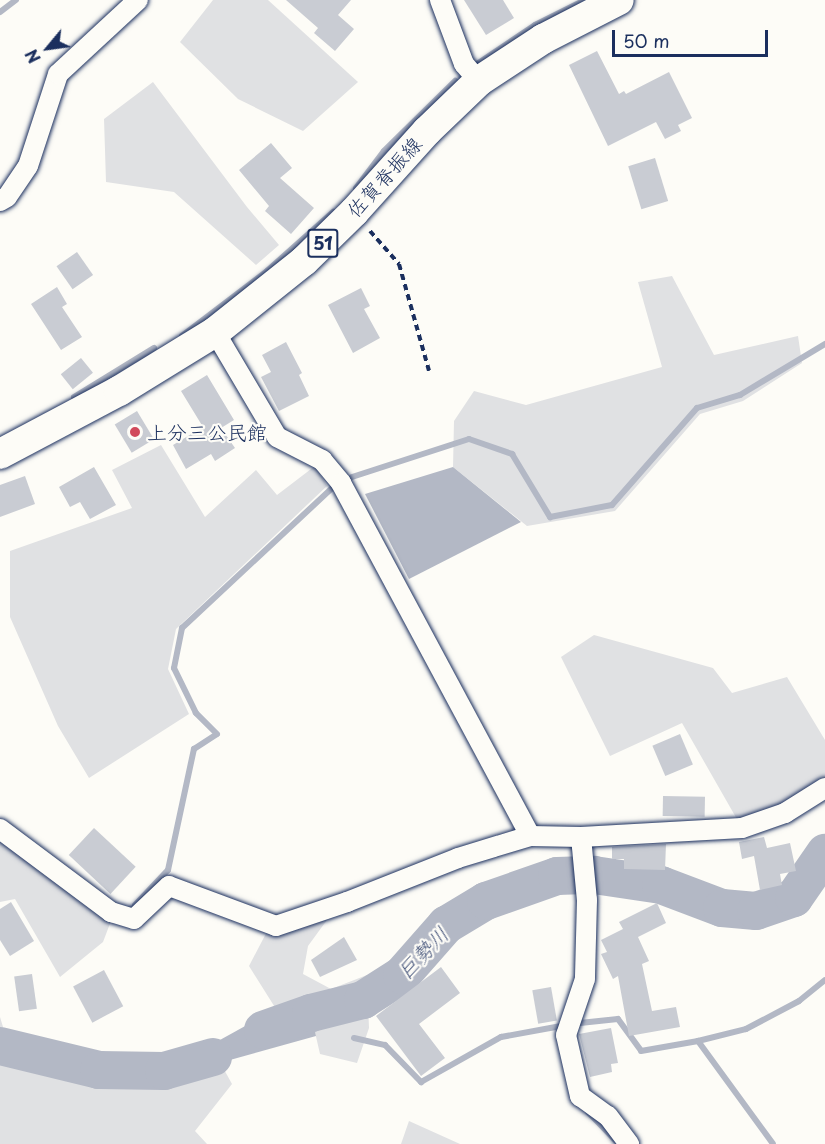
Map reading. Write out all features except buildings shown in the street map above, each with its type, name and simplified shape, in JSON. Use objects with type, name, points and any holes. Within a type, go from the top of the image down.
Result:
[{"type":"main road","name":"佐賀脊振線","points":[[0,454],[119,391],[215,332],[304,261],[354,212],[427,131],[479,81],[543,39],[619,0]]},
{"type":"street","points":[[0,201],[7,197],[27,166],[58,74],[138,0]]},
{"type":"street","points":[[440,0],[464,64],[479,81]]},
{"type":"street","points":[[215,332],[277,437],[322,460],[341,483],[530,836]]},
{"type":"street","points":[[0,829],[111,912],[134,919],[169,886],[276,926],[347,902],[458,858],[530,836],[582,844],[742,828],[785,813],[825,788]]},
{"type":"street","points":[[582,844],[586,900],[585,979],[566,1035],[580,1096],[608,1116],[628,1144]]},
{"type":"path","points":[[354,212],[399,264],[429,371]]},
{"type":"shaded area","points":[[213,0],[268,0],[358,82],[303,131],[238,99],[180,42]]},
{"type":"shaded area","points":[[153,82],[247,207],[279,245],[256,265],[174,192],[106,182],[104,119]]},
{"type":"shaded area","points":[[672,276],[714,355],[798,336],[802,363],[743,401],[700,414],[615,511],[527,526],[453,467],[454,421],[474,391],[526,405],[662,367],[638,282]]},
{"type":"shaded area","points":[[161,445],[205,517],[256,470],[277,495],[315,466],[327,486],[176,629],[168,669],[189,714],[89,778],[58,726],[10,617],[10,551],[132,508],[112,470]]},
{"type":"shaded area","points":[[453,467],[521,522],[409,579],[365,494]]},
{"type":"shaded area","points":[[594,635],[713,668],[732,693],[787,677],[825,740],[825,779],[781,806],[738,821],[682,723],[610,756],[561,657]]},
{"type":"shaded area","points":[[0,832],[111,921],[103,942],[60,977],[15,899],[0,902]]},
{"type":"shaded area","points":[[343,898],[308,946],[303,974],[331,989],[367,975],[369,1028],[357,1063],[320,1054],[309,1006],[276,1009],[249,966],[273,920]]},
{"type":"shaded area","points":[[309,1005],[316,1036],[194,1070],[164,1071],[276,1009]]},
{"type":"shaded area","points":[[0,1017],[7,1040],[97,1062],[137,1061],[164,1071],[194,1070],[221,1064],[232,1084],[195,1131],[207,1144],[0,1144]]},
{"type":"shaded area","points":[[409,1121],[460,1144],[401,1144]]},
{"type":"waterway","points":[[0,12],[16,0]]},
{"type":"waterway","points":[[477,64],[535,25],[585,0]]},
{"type":"waterway","points":[[356,188],[384,151],[455,81]]},
{"type":"waterway","points":[[182,336],[267,271],[333,212]]},
{"type":"waterway","points":[[352,477],[469,439],[512,454],[550,517],[612,505],[697,408],[740,395],[825,344]]},
{"type":"waterway","points":[[74,397],[154,348]]},
{"type":"waterway","points":[[135,905],[168,870],[194,749],[217,734],[196,713],[174,668],[182,628],[331,489]]},
{"type":"waterway","name":"巨勢川","points":[[263,1030],[311,1013],[363,1000],[402,975],[446,925],[486,901],[557,876],[594,875],[661,885],[722,908],[756,911],[794,898],[825,853]]},
{"type":"waterway","points":[[698,1041],[746,1029],[799,1001],[825,980]]},
{"type":"waterway","points":[[580,1023],[618,1019],[641,1051],[698,1041],[773,1144]]},
{"type":"waterway","points":[[354,1038],[385,1045],[421,1082],[501,1037],[561,1026]]},
{"type":"waterway","name":"巨勢川","points":[[0,1046],[99,1070],[164,1071],[213,1057]]},
{"type":"waterway","points":[[588,1112],[616,1141]]},
{"type":"place","name":"上分三公民館","points":[[135,432]]}]
